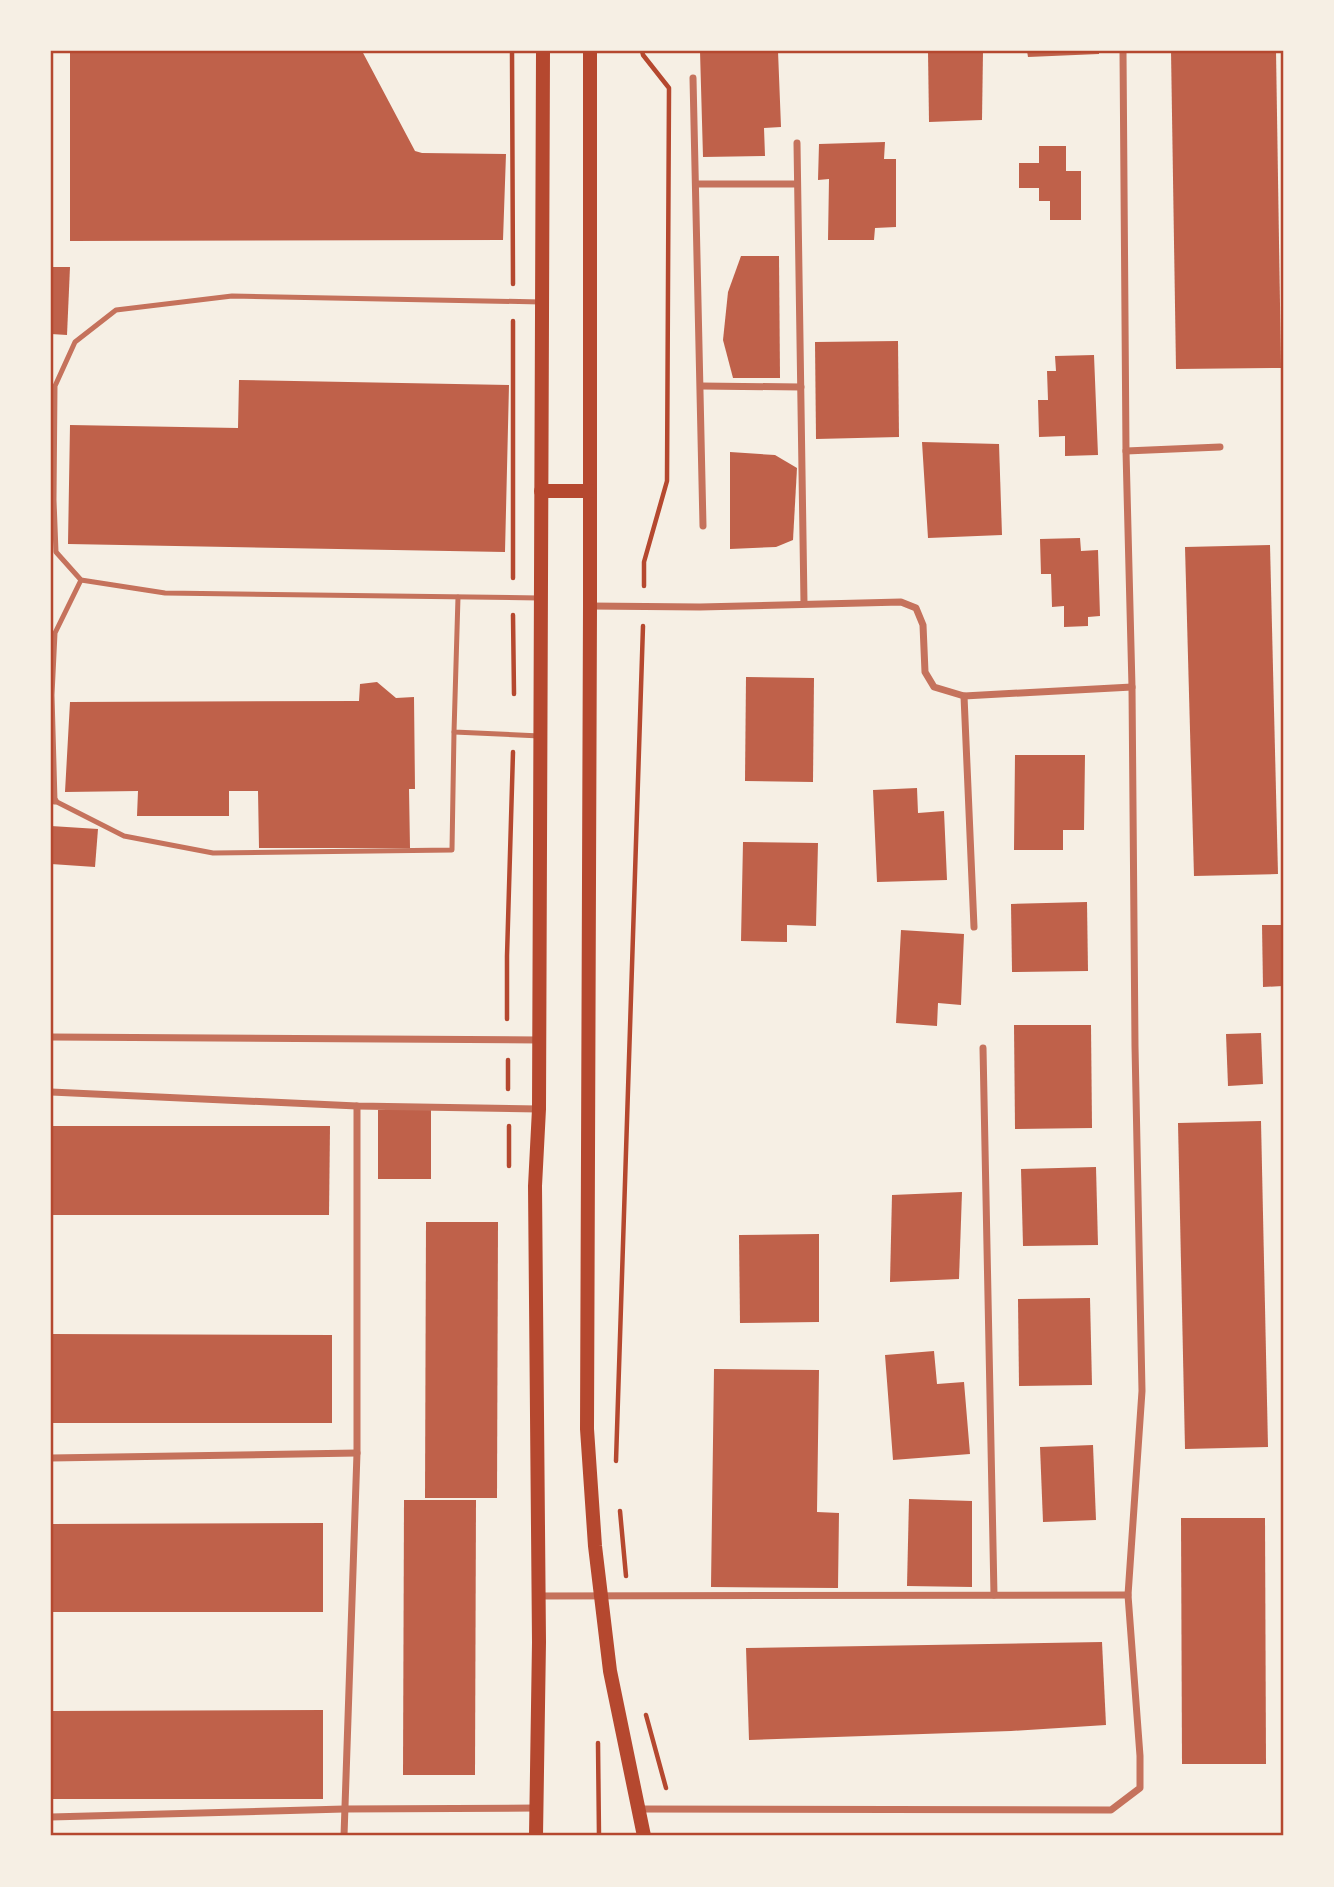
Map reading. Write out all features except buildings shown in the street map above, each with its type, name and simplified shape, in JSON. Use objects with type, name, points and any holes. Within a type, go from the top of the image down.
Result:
[{"type":"main road","points":[[536,1836],[538,1596],[535,1186],[539,1109],[542,51]]},
{"type":"main road","points":[[590,51],[586,1406],[591,1504],[610,1671],[644,1836]]},
{"type":"main road","points":[[541,491],[590,491]]},
{"type":"street","points":[[638,1809],[1111,1810],[1140,1788],[1128,1595],[1142,1391],[1126,451],[1123,51]]},
{"type":"street","points":[[693,78],[703,526]]},
{"type":"street","points":[[797,143],[804,603]]},
{"type":"street","points":[[696,184],[797,184]]},
{"type":"street","points":[[701,386],[800,387]]},
{"type":"street","points":[[1126,451],[1220,447]]},
{"type":"street","points":[[590,606],[700,607],[901,602],[916,608],[923,625],[925,672],[934,687],[964,696],[1132,687]]},
{"type":"street","points":[[964,696],[974,927]]},
{"type":"street","points":[[51,1037],[539,1040]]},
{"type":"street","points":[[983,1048],[994,1595]]},
{"type":"street","points":[[51,1092],[357,1106],[539,1109]]},
{"type":"street","points":[[344,1836],[357,1453],[357,1106]]},
{"type":"street","points":[[51,1458],[357,1453]]},
{"type":"street","points":[[538,1596],[1128,1595]]},
{"type":"street","points":[[51,1817],[344,1809],[536,1808]]},
{"type":"lane","points":[[540,598],[165,593],[81,580],[57,552],[54,500],[55,386],[75,342],[116,310],[232,296],[541,302]]},
{"type":"lane","points":[[81,580],[55,633],[52,695],[53,800],[124,836],[213,853],[452,850],[458,597]]},
{"type":"lane","points":[[454,732],[540,736]]},
{"type":"path","points":[[512,51],[513,297]]},
{"type":"path","points":[[615,1469],[645,562],[667,481],[669,88],[642,51]]},
{"type":"path","points":[[509,1174],[507,956],[514,734],[513,310]]},
{"type":"path","points":[[619,1507],[628,1597]]},
{"type":"path","points":[[643,1704],[672,1809]]},
{"type":"path","points":[[598,1731],[599,1836]]}]
